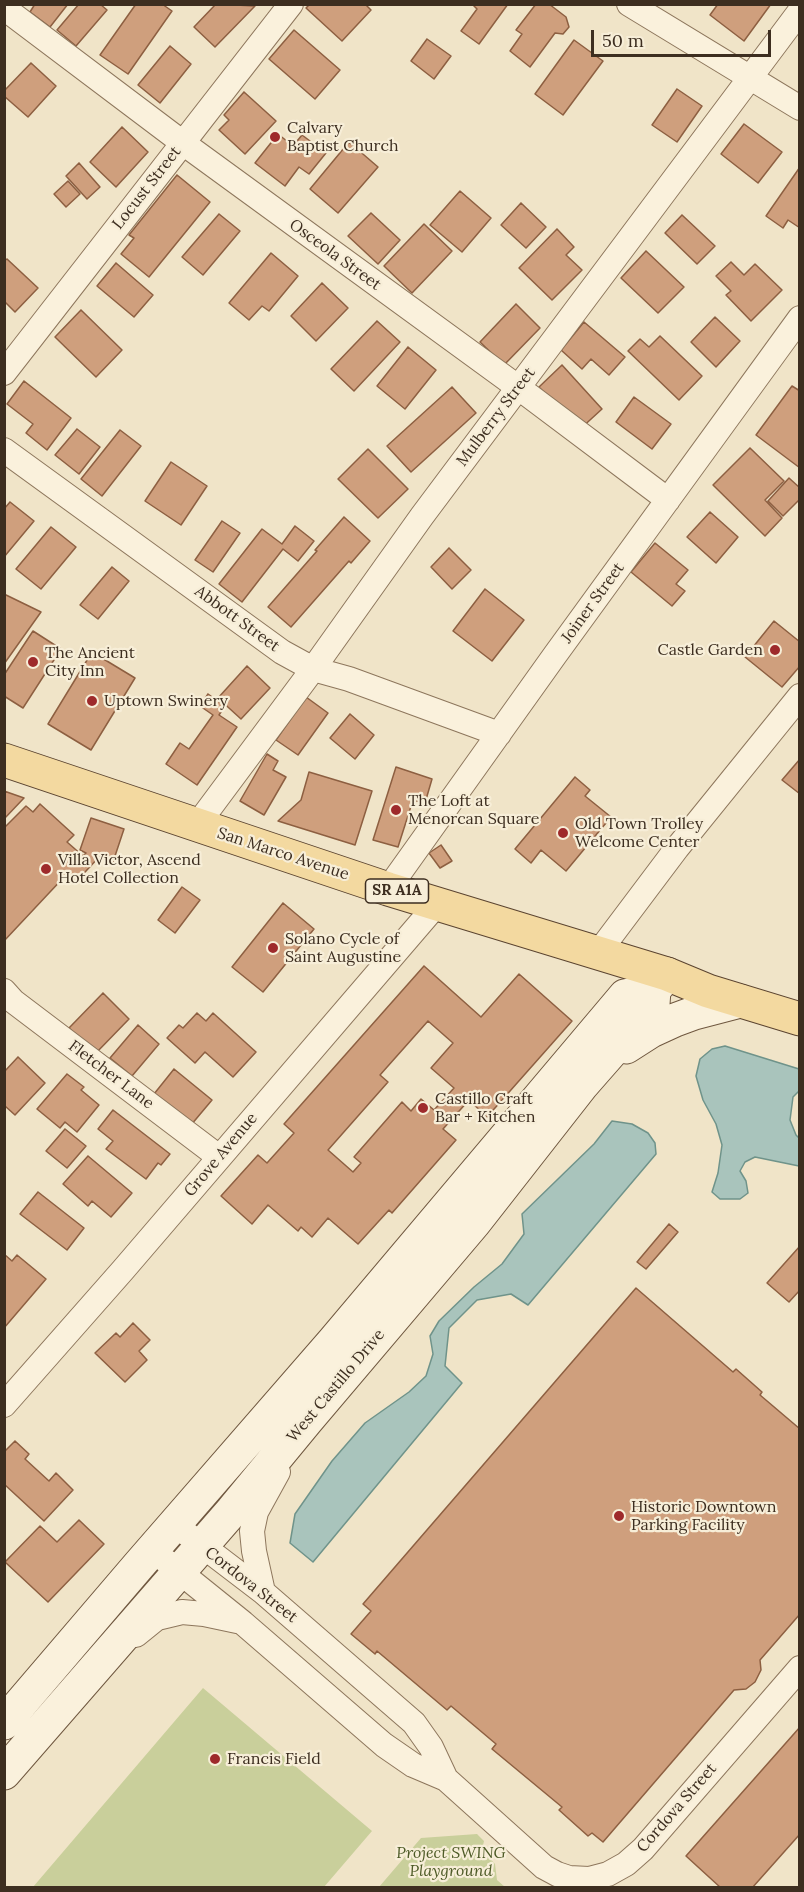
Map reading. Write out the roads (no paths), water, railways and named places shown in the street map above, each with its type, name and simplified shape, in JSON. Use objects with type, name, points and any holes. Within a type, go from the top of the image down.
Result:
[{"type":"main road","name":"San Marco Avenue","points":[[4,760],[388,889],[598,953],[660,982]]},
{"type":"main road","name":"SR A1A","points":[[660,982],[740,1001],[800,1019]]},
{"type":"main road","name":"West Castillo Drive","points":[[4,1773],[232,1511],[474,1223],[582,1085],[653,1004],[660,982]]},
{"type":"main road","name":"West Castillo Drive","points":[[4,1723],[333,1342],[625,996],[660,982]]},
{"type":"main road","points":[[602,1062],[651,1031],[669,1023],[740,1001]]},
{"type":"street","name":"Locust Street","points":[[4,373],[291,4]]},
{"type":"street","points":[[629,4],[800,108]]},
{"type":"street","name":"Osceola Street","points":[[4,8],[183,143],[519,387],[668,500]]},
{"type":"street","name":"Mulberry Street","points":[[197,825],[313,669],[422,516],[800,11]]},
{"type":"street","name":"Joiner Street","points":[[388,889],[800,318]]},
{"type":"street","name":"Abbott Street","points":[[4,450],[282,652],[313,669],[350,679],[499,734]]},
{"type":"street","points":[[598,953],[676,848],[800,696]]},
{"type":"street","name":"Grove Avenue","points":[[4,1405],[437,904]]},
{"type":"street","name":"Fletcher Lane","points":[[4,991],[14,1001],[219,1157]]},
{"type":"street","points":[[263,1592],[252,1532],[255,1512],[307,1420]]},
{"type":"street","name":"Cordova Street","points":[[174,1524],[263,1592],[414,1723],[431,1748],[446,1779]]},
{"type":"street","name":"Cordova Street","points":[[152,1550],[243,1623],[384,1745],[413,1765],[446,1779],[544,1867],[569,1878],[589,1879],[608,1874],[626,1864],[643,1849],[800,1668]]},
{"type":"street","points":[[92,1671],[157,1618],[182,1612],[204,1614],[243,1623]]},
{"type":"water","points":[[725,1046],[799,1069],[799,1091],[793,1097],[790,1120],[799,1138],[799,1166],[755,1157],[745,1162],[740,1171],[746,1181],[748,1193],[740,1199],[720,1199],[712,1192],[718,1173],[722,1145],[716,1124],[703,1100],[696,1076],[700,1059],[712,1049]]},
{"type":"water","points":[[612,1121],[632,1124],[648,1133],[655,1143],[656,1154],[528,1305],[511,1294],[477,1300],[449,1328],[445,1366],[462,1383],[313,1562],[290,1543],[295,1514],[332,1461],[365,1423],[409,1392],[426,1376],[433,1354],[430,1336],[439,1321],[502,1264],[524,1234],[522,1214],[594,1144]]},
{"type":"place","name":"Calvary Baptist Church","points":[[275,137]]},
{"type":"place","name":"Castle Garden","points":[[775,650]]},
{"type":"place","name":"The Ancient City Inn","points":[[33,662]]},
{"type":"place","name":"Uptown Swinery","points":[[92,701]]},
{"type":"place","name":"The Loft at Menorcan Square","points":[[396,810]]},
{"type":"place","name":"Old Town Trolley Welcome Center","points":[[563,833]]},
{"type":"place","name":"Villa Victor, Ascend Hotel Collection","points":[[46,869]]},
{"type":"place","name":"Solano Cycle of Saint Augustine","points":[[273,948]]},
{"type":"place","name":"Castillo Craft Bar + Kitchen","points":[[423,1108]]},
{"type":"place","name":"Historic Downtown Parking Facility","points":[[619,1516]]},
{"type":"place","name":"Francis Field","points":[[215,1759]]},
{"type":"park label","name":"Project SWING Playground","points":[[451,1862]]}]
